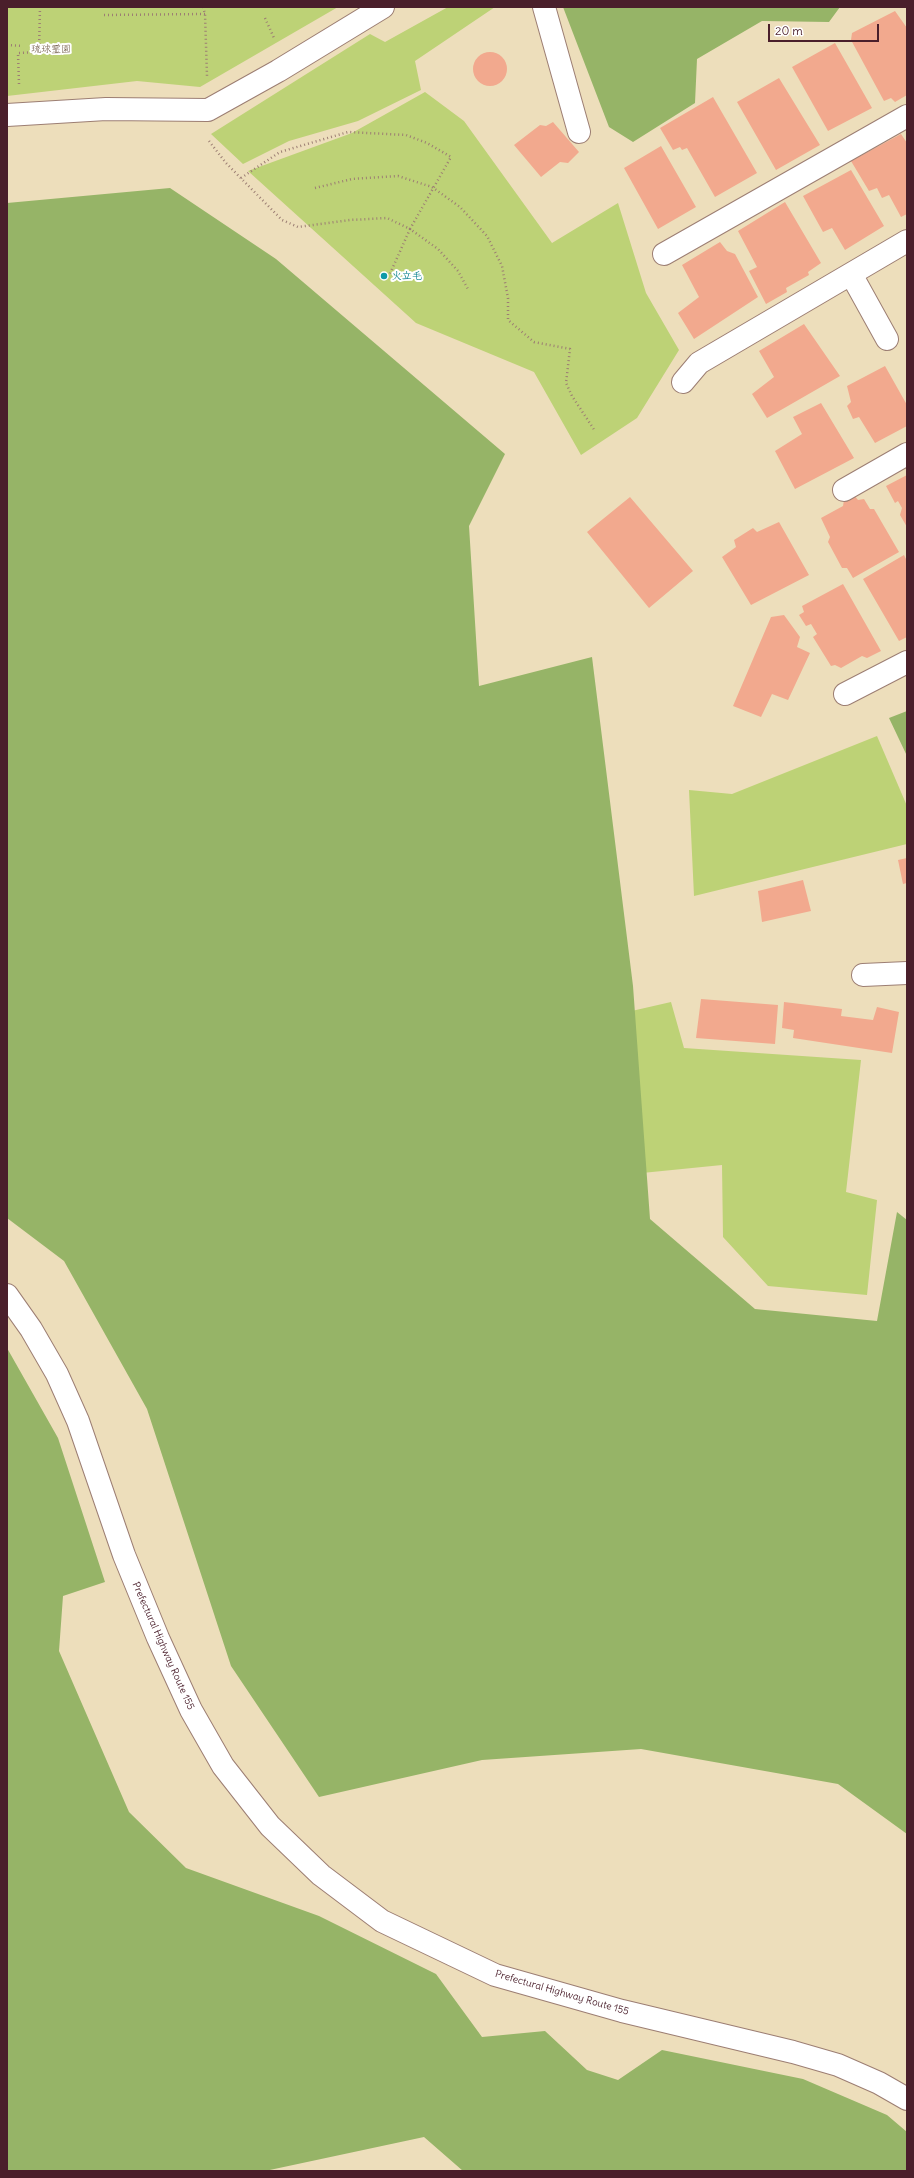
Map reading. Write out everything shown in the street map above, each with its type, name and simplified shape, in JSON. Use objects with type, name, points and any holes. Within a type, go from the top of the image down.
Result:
[{"type":"street","points":[[13,115],[106,109],[204,111],[278,71],[384,7]]},
{"type":"street","points":[[544,7],[579,132]]},
{"type":"street","points":[[664,254],[907,116]]},
{"type":"street","points":[[683,382],[700,363],[907,241]]},
{"type":"street","points":[[851,274],[887,339]]},
{"type":"street","points":[[844,490],[907,454]]},
{"type":"street","points":[[845,694],[907,662]]},
{"type":"street","points":[[863,975],[907,973]]},
{"type":"street","name":"Prefectural Highway Route 155","points":[[7,1295],[31,1329],[57,1374],[75,1414],[124,1554],[158,1638],[191,1710],[223,1766],[270,1826],[321,1875],[382,1921],[495,1975],[622,2011],[793,2052],[838,2065],[879,2083],[907,2099]]},
{"type":"path","points":[[13,115],[18,53],[39,52],[40,7]]},
{"type":"path","points":[[203,7],[205,14],[205,137],[241,178],[282,220],[298,227],[350,220],[387,218],[410,229],[438,249],[458,270],[469,291]]},
{"type":"path","points":[[104,15],[205,14]]},
{"type":"path","points":[[7,45],[22,46]]},
{"type":"path","points":[[241,178],[280,152],[348,132],[378,132],[406,135],[427,143],[451,157],[432,187],[410,229],[389,276]]},
{"type":"path","points":[[316,188],[352,179],[398,176],[432,187],[460,207],[487,236],[502,266],[508,298],[508,320],[534,342],[570,349],[566,383],[572,396],[595,431]]},
{"type":"green space","name":"琉球霊園","points":[[7,7],[338,7],[200,87],[137,81],[7,96]]},
{"type":"green space","points":[[448,7],[495,7],[415,61],[421,90],[358,121],[289,141],[243,164],[211,134],[370,34],[385,42]]},
{"type":"green space","points":[[563,7],[840,7],[829,22],[762,21],[697,59],[695,103],[633,142],[609,127]]},
{"type":"green space","points":[[425,92],[464,121],[552,243],[618,203],[646,293],[679,350],[637,418],[581,455],[534,372],[416,323],[248,171],[352,133]]},
{"type":"green space","points":[[170,188],[276,259],[505,454],[469,526],[479,686],[592,657],[633,986],[650,1219],[755,1309],[877,1321],[897,1212],[907,1220],[907,1834],[838,1784],[641,1749],[482,1760],[319,1797],[231,1666],[147,1409],[64,1261],[7,1218],[7,203]]},
{"type":"green space","points":[[907,711],[907,756],[889,718]]},
{"type":"green space","points":[[877,736],[907,806],[907,844],[694,896],[689,790],[732,794]]},
{"type":"green space","points":[[671,1002],[684,1048],[861,1060],[846,1192],[877,1200],[867,1295],[768,1286],[723,1237],[722,1165],[642,1173],[588,1021]]},
{"type":"green space","points":[[7,1348],[58,1438],[105,1582],[63,1596],[59,1651],[129,1812],[186,1868],[319,1916],[436,1974],[482,2037],[545,2031],[587,2070],[618,2080],[662,2050],[803,2079],[887,2115],[907,2132],[907,2171],[463,2171],[424,2137],[265,2171],[7,2171]]},
{"type":"building","points":[[895,11],[907,28],[907,95],[895,102],[891,98],[884,101],[851,40],[852,33]]},
{"type":"building","points":[[835,43],[872,108],[828,131],[792,67]]},
{"type":"building","points":[[490,52],[502,57],[507,69],[502,81],[490,86],[478,81],[473,69],[478,57]]},
{"type":"building","points":[[779,78],[820,145],[776,170],[737,102]]},
{"type":"building","points":[[713,97],[757,173],[715,197],[687,148],[682,150],[680,147],[673,150],[660,128]]},
{"type":"building","points":[[553,122],[579,152],[568,163],[560,162],[541,177],[514,145],[540,125],[546,126]]},
{"type":"building","points":[[901,134],[907,143],[907,214],[901,217],[889,195],[882,198],[877,188],[869,191],[851,161]]},
{"type":"building","points":[[661,146],[696,207],[658,229],[624,168]]},
{"type":"building","points":[[851,170],[884,226],[845,250],[832,228],[823,232],[803,196]]},
{"type":"building","points":[[785,202],[821,263],[808,272],[809,275],[786,288],[787,292],[766,304],[749,271],[757,267],[738,231]]},
{"type":"building","points":[[720,242],[727,251],[735,254],[758,297],[694,339],[678,313],[699,297],[682,265]]},
{"type":"building","points":[[804,324],[840,376],[767,418],[752,394],[774,377],[759,351]]},
{"type":"building","points":[[885,366],[907,405],[907,426],[875,443],[859,417],[853,419],[847,406],[851,402],[847,386]]},
{"type":"building","points":[[821,403],[854,458],[795,489],[775,451],[802,434],[793,417]]},
{"type":"building","points":[[907,475],[907,527],[900,515],[902,508],[898,501],[895,503],[886,486]]},
{"type":"building","points":[[854,495],[858,500],[864,499],[870,509],[874,509],[899,552],[853,578],[847,568],[842,568],[828,542],[830,537],[821,518],[843,506],[844,500]]},
{"type":"building","points":[[630,497],[693,571],[649,608],[587,532]]},
{"type":"building","points":[[779,522],[809,575],[751,605],[722,557],[736,547],[734,540],[753,528],[757,532]]},
{"type":"building","points":[[904,555],[907,561],[907,637],[899,641],[863,579]]},
{"type":"building","points":[[843,584],[881,651],[867,658],[862,656],[841,668],[835,665],[831,666],[813,637],[817,634],[811,624],[806,626],[799,615],[804,612],[802,606]]},
{"type":"building","points":[[784,615],[800,637],[797,647],[810,653],[788,700],[772,694],[761,717],[733,706],[771,617]]},
{"type":"building","points":[[907,858],[907,883],[903,884],[898,860]]},
{"type":"building","points":[[803,880],[811,911],[762,922],[758,891]]},
{"type":"building","points":[[701,999],[778,1005],[775,1044],[696,1038]]},
{"type":"building","points":[[784,1002],[842,1009],[841,1016],[873,1020],[877,1007],[899,1012],[892,1053],[793,1038],[794,1030],[782,1028]]},
{"type":"place","name":"火立毛","points":[[384,276]]}]
